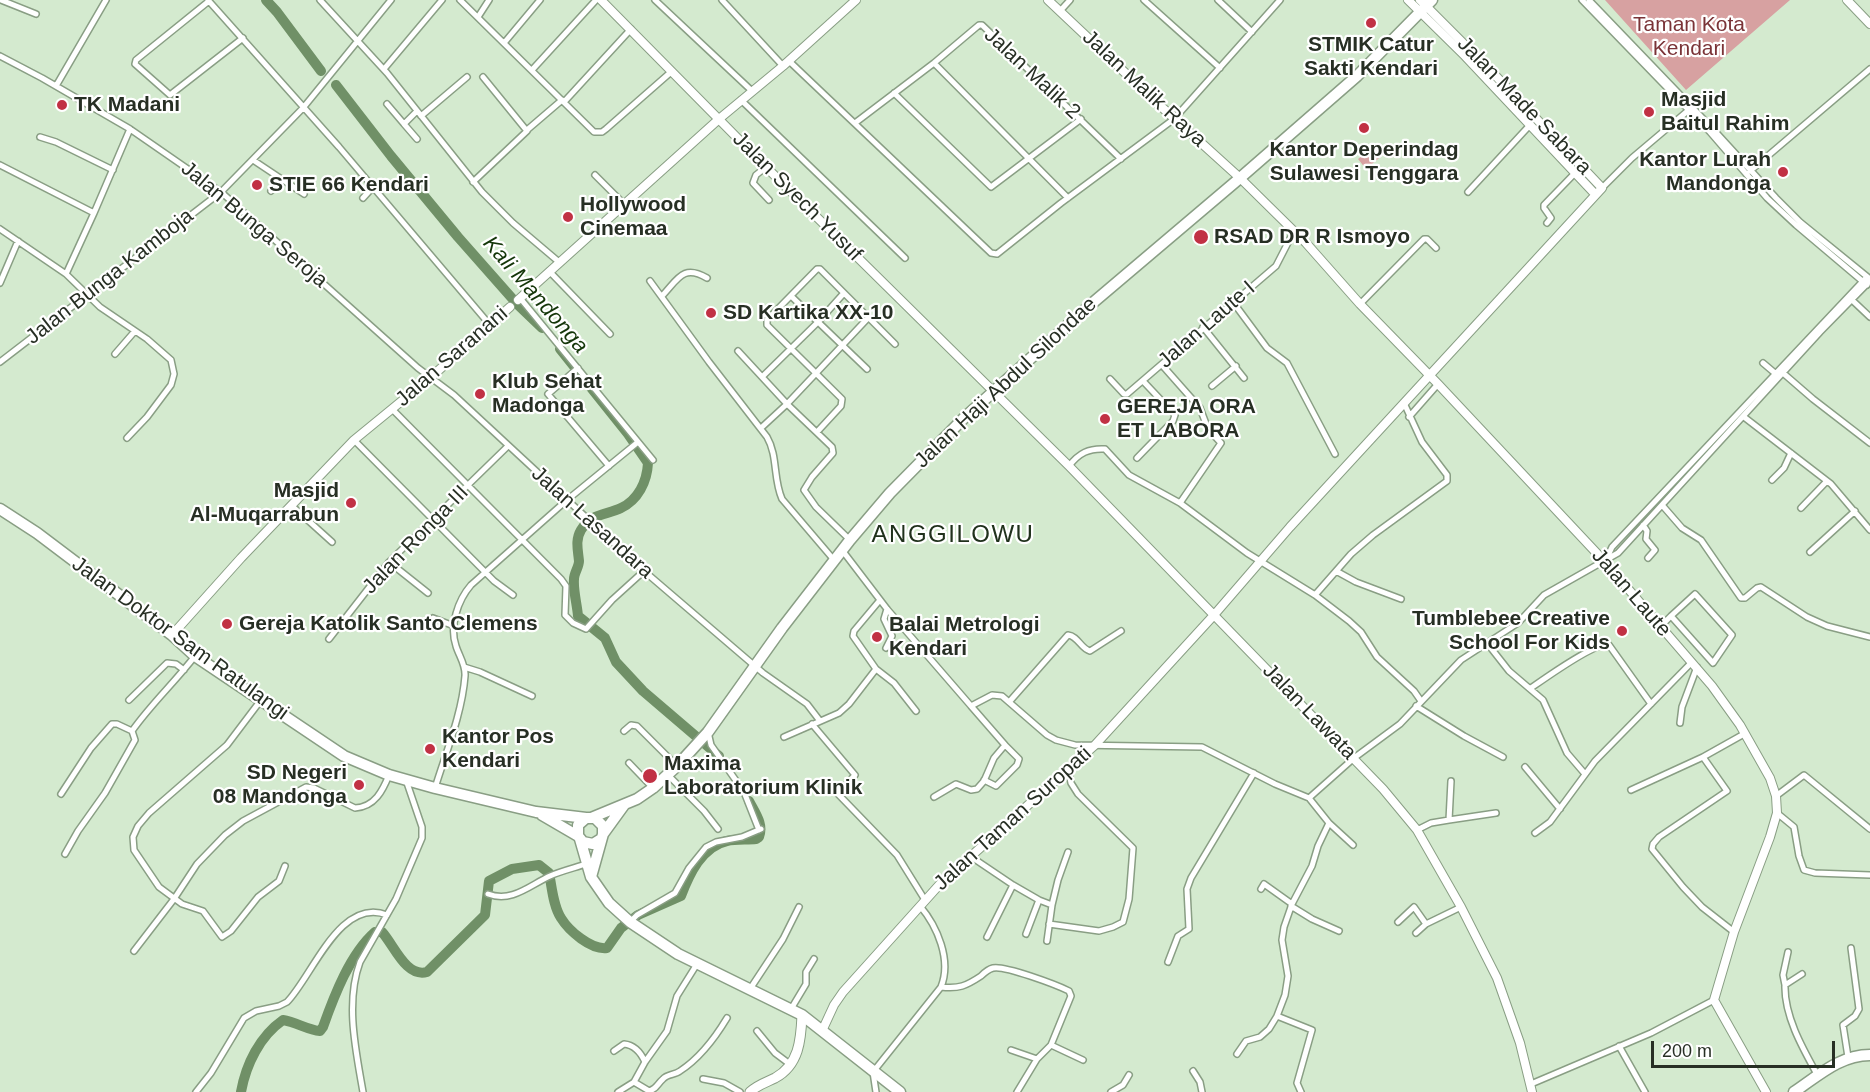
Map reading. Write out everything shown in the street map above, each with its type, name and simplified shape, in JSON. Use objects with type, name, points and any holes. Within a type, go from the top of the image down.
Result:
[{"type":"highway","name":"Jalan Haji Abdul Silondae","points":[[624,805],[653,788],[668,775],[707,733],[782,628],[849,540],[890,493],[964,418],[1089,306],[1370,65],[1424,5]]},
{"type":"highway","name":"Jalan Doktor Sam Ratulangi","points":[[0,509],[37,533],[172,635],[195,656],[344,756],[389,775],[435,788],[536,812],[588,818]]},
{"type":"highway","points":[[624,805],[588,818],[578,825],[579,837],[591,877],[609,903],[630,922],[660,943],[697,964],[802,1015],[900,1092]]},
{"type":"highway","points":[[579,837],[588,844],[593,844],[602,836],[624,805]]},
{"type":"highway","name":"Jalan Doktor Sam Ratulangi","points":[[536,812],[579,837]]},
{"type":"highway","points":[[588,818],[601,823],[602,836],[591,877]]},
{"type":"highway","points":[[1794,1092],[1848,1057],[1870,1055]]},
{"type":"main road","points":[[750,1092],[777,1077],[791,1065],[800,1040],[802,1015]]},
{"type":"street","points":[[1,0],[36,14]]},
{"type":"street","points":[[56,86],[106,0]]},
{"type":"street","points":[[320,0],[384,69],[473,182],[504,214],[559,262]]},
{"type":"street","name":"Jalan Bunga Kamboja","points":[[0,362],[221,192],[303,108],[390,0]]},
{"type":"street","points":[[384,69],[442,0]]},
{"type":"street","points":[[460,0],[592,130],[602,132],[671,72]]},
{"type":"street","points":[[478,17],[489,0]]},
{"type":"street","points":[[504,43],[540,0]]},
{"type":"street","points":[[532,70],[596,0]]},
{"type":"street","name":"Jalan Syech Yusuf","points":[[601,0],[993,393]]},
{"type":"street","points":[[655,0],[752,91]]},
{"type":"street","points":[[722,0],[786,63],[855,123],[993,254],[998,253],[1174,119],[1280,0]]},
{"type":"street","name":"Jalan Saranani","points":[[172,635],[354,440],[431,377],[719,119],[856,0]]},
{"type":"street","name":"Jalan Malik Raya","points":[[1048,0],[1240,178]]},
{"type":"street","points":[[1060,11],[1070,0]]},
{"type":"street","points":[[1144,0],[1221,68]]},
{"type":"street","points":[[1218,0],[1252,32]]},
{"type":"street","name":"Jalan Made Sabara","points":[[1408,0],[1424,5],[1477,56],[1598,191]]},
{"type":"street","points":[[1582,0],[1800,222],[1867,280]]},
{"type":"street","points":[[1589,0],[1767,198],[1796,225],[1867,280]]},
{"type":"street","points":[[1847,0],[1870,24]]},
{"type":"street","points":[[243,38],[170,95],[135,64],[136,60],[208,1],[243,38],[373,187],[490,325]]},
{"type":"street","name":"Jalan Made Sabara","points":[[1424,5],[1530,125],[1598,191]]},
{"type":"street","name":"Jalan Malik 2","points":[[855,123],[934,63],[979,25],[982,25],[1121,159]]},
{"type":"street","points":[[473,182],[527,130],[563,101],[631,29]]},
{"type":"street","name":"Jalan Bunga Seroja","points":[[0,56],[130,129],[221,192],[431,377]]},
{"type":"street","points":[[934,63],[1068,198]]},
{"type":"street","points":[[1750,171],[1870,69]]},
{"type":"street","points":[[404,124],[467,77]]},
{"type":"street","points":[[483,77],[527,130]]},
{"type":"street","points":[[894,93],[989,186],[993,187],[1081,119]]},
{"type":"street","points":[[741,100],[905,258]]},
{"type":"street","points":[[387,104],[417,139]]},
{"type":"street","points":[[1598,191],[1689,109]]},
{"type":"street","points":[[1468,192],[1530,125]]},
{"type":"street","points":[[66,274],[130,129]]},
{"type":"street","points":[[40,137],[56,142],[113,170]]},
{"type":"street","points":[[254,160],[304,194]]},
{"type":"street","points":[[0,165],[94,213]]},
{"type":"street","points":[[766,167],[756,175],[753,183],[769,200]]},
{"type":"street","points":[[1547,223],[1551,218],[1544,205],[1576,172]]},
{"type":"street","points":[[595,175],[624,204]]},
{"type":"street","name":"Jalan Laute","points":[[1240,178],[1294,231],[1360,304],[1605,562],[1712,686],[1770,778],[1776,796],[1777,813],[1734,932],[1714,1000]]},
{"type":"street","points":[[271,191],[282,180]]},
{"type":"street","points":[[363,198],[373,187]]},
{"type":"street","name":"Jalan Taman Suropati","points":[[822,1031],[843,992],[922,903],[970,856],[1095,745],[1214,615],[1259,561],[1598,191]]},
{"type":"street","points":[[0,229],[66,274],[106,312],[135,330],[168,357],[174,374],[168,389],[147,417],[127,438]]},
{"type":"street","name":"Jalan Laute I","points":[[1110,379],[1124,394],[1128,394],[1276,266],[1294,231]]},
{"type":"street","points":[[1360,304],[1424,238],[1436,248]]},
{"type":"street","points":[[0,283],[18,241]]},
{"type":"street","points":[[817,432],[843,401],[766,323],[818,269],[824,271],[895,344]]},
{"type":"street","points":[[549,271],[610,334]]},
{"type":"street","points":[[662,296],[680,276],[686,273],[693,271],[707,278]]},
{"type":"street","points":[[1309,798],[1354,758],[1400,724],[1461,660],[1518,623],[1544,595],[1618,553],[1852,300],[1867,280]]},
{"type":"street","points":[[1605,562],[1612,547],[1867,280]]},
{"type":"street","points":[[650,281],[761,428],[772,448],[777,486],[782,499],[834,561]]},
{"type":"street","points":[[762,377],[844,293]]},
{"type":"street","points":[[791,296],[867,369]]},
{"type":"street","points":[[1852,300],[1870,317]]},
{"type":"street","points":[[516,302],[577,369],[653,460]]},
{"type":"street","points":[[1233,302],[1267,348],[1287,363],[1335,454]]},
{"type":"street","points":[[761,428],[816,375],[868,318]]},
{"type":"street","points":[[1203,327],[1244,378]]},
{"type":"street","points":[[115,354],[135,330]]},
{"type":"street","points":[[738,351],[787,404],[832,447],[833,452],[804,490],[816,507],[849,540]]},
{"type":"street","points":[[1763,363],[1776,374]]},
{"type":"street","points":[[1162,365],[1200,408],[1208,429],[1221,443],[1180,503]]},
{"type":"street","points":[[1212,386],[1236,366]]},
{"type":"street","points":[[577,369],[548,394],[609,466]]},
{"type":"street","points":[[1783,373],[1870,442]]},
{"type":"street","name":"Jalan Lasandara","points":[[431,377],[644,571],[756,666],[807,704],[820,721]]},
{"type":"street","points":[[1137,458],[1173,421],[1175,415],[1143,381]]},
{"type":"street","points":[[1409,417],[1438,384]]},
{"type":"street","name":"Jalan Lawata","points":[[993,393],[1069,466],[1354,758],[1417,830],[1461,907],[1497,978],[1520,1043],[1531,1088]]},
{"type":"street","points":[[1315,595],[1373,535],[1447,481],[1447,475],[1431,456],[1409,417],[1404,403]]},
{"type":"street","points":[[392,409],[564,582],[566,617],[583,629],[589,626],[612,600],[644,571]]},
{"type":"street","points":[[1744,417],[1827,481],[1870,530]]},
{"type":"street","points":[[354,440],[501,588],[513,595]]},
{"type":"street","points":[[435,788],[458,710],[465,674],[454,639],[454,626],[462,597],[471,585],[567,500],[638,442]]},
{"type":"street","name":"Jalan Ronga III","points":[[328,639],[389,562],[508,446]]},
{"type":"street","points":[[1069,466],[1083,452],[1105,449],[1129,475],[1180,503],[1259,561],[1315,595],[1361,632],[1377,657],[1414,691],[1421,701]]},
{"type":"street","points":[[1772,480],[1784,468],[1791,453]]},
{"type":"street","points":[[1801,508],[1827,481]]},
{"type":"street","points":[[291,505],[332,542]]},
{"type":"street","points":[[1662,505],[1682,528],[1701,540],[1741,597],[1745,598],[1761,587],[1807,618],[1827,626],[1870,637]]},
{"type":"street","points":[[1810,552],[1855,511]]},
{"type":"street","points":[[1643,525],[1647,531],[1646,539],[1655,550],[1648,558]]},
{"type":"street","points":[[842,550],[887,609],[1019,759],[1017,765],[996,786],[984,780]]},
{"type":"street","points":[[389,562],[428,593]]},
{"type":"street","points":[[1336,571],[1356,582],[1401,599]]},
{"type":"street","points":[[1663,629],[1671,616],[1695,594],[1732,635],[1713,663],[1671,616]]},
{"type":"street","points":[[880,600],[852,634],[876,669],[894,682],[916,711]]},
{"type":"street","points":[[886,648],[892,636],[884,619],[887,609]]},
{"type":"street","points":[[434,618],[454,626]]},
{"type":"street","points":[[1663,629],[1676,622]]},
{"type":"street","points":[[1010,701],[1068,635],[1090,651],[1121,631]]},
{"type":"street","points":[[1487,643],[1509,671],[1543,700],[1567,753],[1585,774]]},
{"type":"street","points":[[1531,688],[1592,648],[1605,644],[1609,645],[1651,704]]},
{"type":"street","points":[[132,731],[146,711],[195,656]]},
{"type":"street","points":[[129,700],[167,663],[176,664],[184,670]]},
{"type":"street","points":[[1535,833],[1546,826],[1585,774],[1651,704],[1694,665]]},
{"type":"street","points":[[1680,723],[1682,707],[1694,665]]},
{"type":"street","points":[[464,667],[532,696]]},
{"type":"street","points":[[784,737],[839,713],[849,704],[876,669]]},
{"type":"street","points":[[970,706],[992,695],[1002,696],[1047,735],[1076,745],[1202,747],[1309,798],[1329,823],[1353,845]]},
{"type":"street","points":[[261,700],[227,745],[149,813],[135,832],[134,850],[159,887],[182,904],[203,911],[220,935],[224,937],[258,897],[279,881],[285,866]]},
{"type":"street","points":[[1416,706],[1455,731],[1503,757]]},
{"type":"street","points":[[61,794],[91,748],[111,724],[117,724],[132,731],[135,740],[109,787],[65,854]]},
{"type":"street","points":[[812,724],[855,775],[838,794],[897,855],[939,939],[945,970],[941,987],[873,1072],[876,1092]]},
{"type":"street","points":[[624,731],[631,725],[637,726],[677,766]]},
{"type":"street","points":[[630,922],[637,915],[675,893],[688,868],[706,847],[760,830],[744,792],[713,749],[707,733]]},
{"type":"street","points":[[1631,790],[1703,757],[1744,734]]},
{"type":"street","points":[[934,797],[956,784],[970,790],[977,789],[984,780],[994,758],[1005,745]]},
{"type":"street","points":[[1703,757],[1727,791],[1659,837],[1652,849],[1702,907],[1734,932]]},
{"type":"street","points":[[629,763],[653,788]]},
{"type":"street","points":[[1525,767],[1560,809]]},
{"type":"street","points":[[1049,924],[1099,932],[1123,922],[1129,899],[1133,848],[1078,794],[1071,783],[1068,769]]},
{"type":"street","points":[[1168,962],[1178,936],[1189,929],[1187,890],[1191,878],[1254,772]]},
{"type":"street","points":[[134,951],[203,857],[244,820],[306,787],[355,808],[361,808],[380,796],[389,775]]},
{"type":"street","points":[[668,775],[704,811],[718,829]]},
{"type":"street","points":[[1776,796],[1803,775],[1870,829]]},
{"type":"street","points":[[363,1092],[353,996],[358,967],[414,861],[422,838],[422,827],[405,779]]},
{"type":"street","points":[[1449,820],[1450,781]]},
{"type":"street","points":[[1417,830],[1431,823],[1496,813]]},
{"type":"street","points":[[1777,813],[1794,827],[1804,870],[1815,873],[1870,875]]},
{"type":"street","points":[[1237,1054],[1246,1041],[1260,1037],[1269,1029],[1277,1016],[1288,976],[1282,935],[1292,905],[1312,866],[1329,823]]},
{"type":"street","points":[[1047,940],[1052,905],[1068,852]]},
{"type":"street","points":[[970,856],[1013,885],[1052,905]]},
{"type":"street","points":[[488,894],[494,896],[514,894],[550,875],[586,864]]},
{"type":"street","points":[[1261,889],[1264,884],[1312,919],[1339,931]]},
{"type":"street","points":[[987,937],[1013,885]]},
{"type":"street","points":[[1026,934],[1039,900]]},
{"type":"street","points":[[750,989],[783,939],[799,907]]},
{"type":"street","points":[[1398,922],[1414,907],[1426,924]]},
{"type":"street","points":[[1416,933],[1426,924],[1461,907]]},
{"type":"street","points":[[196,1092],[211,1073],[244,1018],[256,1011],[287,1002],[335,935],[351,919],[371,913],[387,915]]},
{"type":"street","points":[[1848,1057],[1843,1025],[1856,1016],[1859,1009],[1851,948]]},
{"type":"street","points":[[1788,952],[1784,975],[1789,1012],[1818,1076]]},
{"type":"street","points":[[791,1009],[805,986],[806,972],[814,959]]},
{"type":"street","points":[[618,1092],[634,1082],[645,1062],[667,1032],[677,996],[697,964]]},
{"type":"street","points":[[941,987],[962,987],[993,968],[999,968],[1070,993],[1071,996],[1051,1045],[1037,1059],[1017,1092]]},
{"type":"street","points":[[1785,985],[1802,974]]},
{"type":"street","points":[[1531,1088],[1618,1046],[1651,1033],[1714,1000],[1766,1092]]},
{"type":"street","points":[[1277,1016],[1312,1030],[1297,1083],[1301,1092]]},
{"type":"street","points":[[634,1082],[649,1091],[655,1089],[664,1077],[679,1072],[706,1048],[727,1018]]},
{"type":"street","points":[[758,1031],[775,1053],[791,1065]]},
{"type":"street","points":[[614,1051],[623,1044],[629,1044],[639,1052],[645,1062]]},
{"type":"street","points":[[1051,1045],[1083,1060]]},
{"type":"street","points":[[1618,1046],[1645,1092]]},
{"type":"street","points":[[1011,1050],[1037,1059]]},
{"type":"street","points":[[1194,1071],[1202,1092]]},
{"type":"street","points":[[1111,1092],[1123,1085],[1129,1075]]},
{"type":"street","points":[[703,1079],[724,1083],[740,1092]]},
{"type":"green space","name":"Taman Kota Kendari","points":[[1605,0],[1790,0],[1686,90]]},
{"type":"green space","points":[[1377,144],[1385,153],[1366,169],[1358,159]]},
{"type":"waterway","name":"Kali Mandonga","points":[[266,0],[321,71]]},
{"type":"waterway","name":"Kali Mandonga","points":[[336,85],[458,237],[518,305],[542,328]]},
{"type":"waterway","name":"Kali Mandonga","points":[[560,349],[628,434],[648,463],[644,483],[637,495],[627,505],[590,520],[579,534],[577,545],[579,563],[574,577],[578,616],[605,638],[616,662],[643,691],[719,756]]},
{"type":"waterway","name":"Kali Mandonga","points":[[241,1092],[246,1071],[255,1052],[267,1034],[283,1020],[320,1031],[350,964],[375,932],[382,932],[401,959],[413,970],[420,973],[427,972],[485,915],[489,881],[512,869],[539,865],[549,873],[556,908],[565,923],[588,943],[607,948],[621,928],[638,915],[681,896],[692,871],[710,849],[727,841],[759,837],[760,823],[749,801]]},
{"type":"place","name":"STMIK Catur Sakti Kendari","points":[[1371,23]]},
{"type":"place","name":"TK Madani","points":[[62,105]]},
{"type":"place","name":"Masjid Baitul Rahim","points":[[1649,112]]},
{"type":"place","name":"Kantor Deperindag Sulawesi Tenggara","points":[[1364,128]]},
{"type":"place","name":"Kantor Lurah Mandonga","points":[[1783,172]]},
{"type":"place","name":"STIE 66 Kendari","points":[[257,185]]},
{"type":"place","name":"Hollywood Cinemaa","points":[[568,217]]},
{"type":"place","name":"RSAD DR R Ismoyo","points":[[1201,237]]},
{"type":"place","name":"SD Kartika XX-10","points":[[711,313]]},
{"type":"place","name":"Klub Sehat Madonga","points":[[480,394]]},
{"type":"place","name":"GEREJA ORA ET LABORA","points":[[1105,419]]},
{"type":"place","name":"Masjid Al-Muqarrabun","points":[[351,503]]},
{"type":"place","name":"Gereja Katolik Santo Clemens","points":[[227,624]]},
{"type":"place","name":"Tumblebee Creative School For Kids","points":[[1622,631]]},
{"type":"place","name":"Balai Metrologi Kendari","points":[[877,637]]},
{"type":"place","name":"Kantor Pos Kendari","points":[[430,749]]},
{"type":"place","name":"Maxima Laboratorium Klinik","points":[[650,776]]},
{"type":"place","name":"SD Negeri 08 Mandonga","points":[[359,785]]},
{"type":"district","name":"ANGGILOWU","points":[[953,535]]}]
